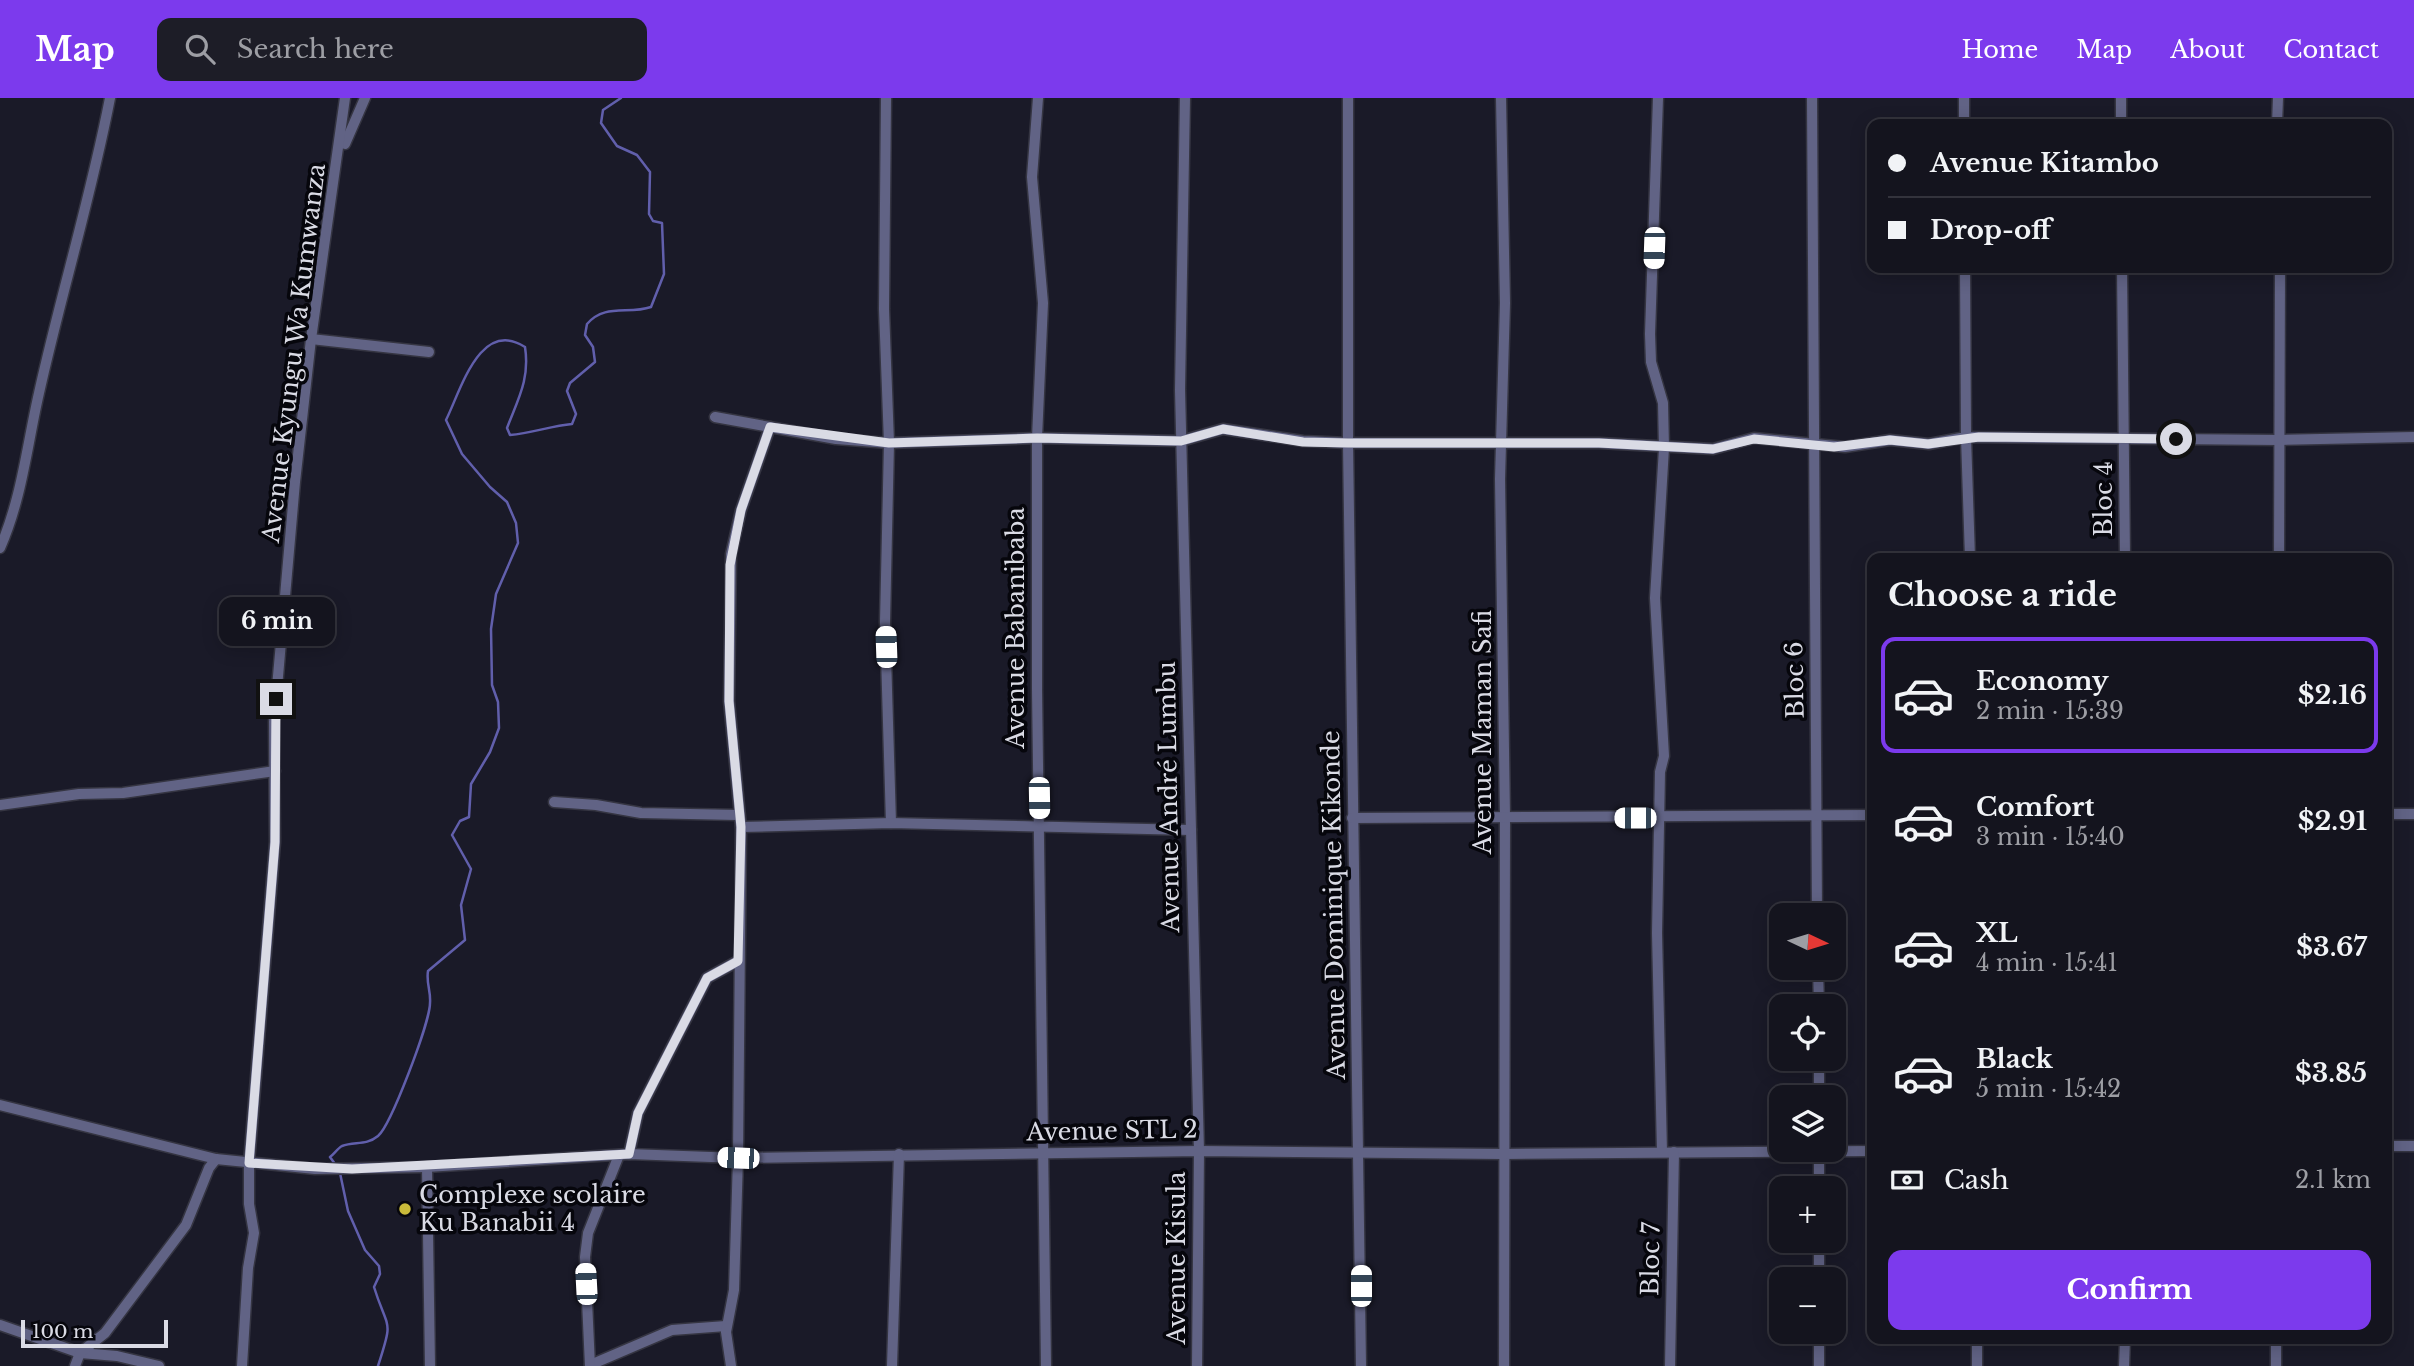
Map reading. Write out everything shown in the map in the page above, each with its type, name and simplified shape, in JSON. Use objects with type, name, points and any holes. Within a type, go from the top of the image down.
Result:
[{"type":"street","points":[[0,548],[18,498],[62,291],[100,153],[110,98]]},
{"type":"street","name":"Avenue Kyungu Wa Kumwanza","points":[[242,1366],[248,1268],[254,1233],[249,1204],[249,1163],[275,842],[274,722],[311,339],[345,98]]},
{"type":"street","points":[[338,160],[365,98]]},
{"type":"street","points":[[886,98],[884,309],[889,443],[885,622],[891,823]]},
{"type":"street","name":"Avenue Babanibaba","points":[[1038,98],[1032,177],[1043,303],[1037,438],[1046,1366]]},
{"type":"street","name":"Avenue André Lumbu","points":[[1185,98],[1180,300],[1181,441],[1199,1151]]},
{"type":"street","name":"Avenue Dominique Kikonde","points":[[1348,98],[1348,443],[1361,1366]]},
{"type":"street","name":"Avenue Maman Safi","points":[[1501,98],[1505,303],[1501,442],[1505,817],[1504,1366]]},
{"type":"street","points":[[1658,98],[1650,334],[1651,362],[1662,390],[1664,448],[1655,598],[1664,756],[1660,772],[1657,933],[1661,1152]]},
{"type":"street","name":"Bloc 6","points":[[1812,98],[1817,903]]},
{"type":"street","points":[[1964,98],[1964,119]]},
{"type":"street","points":[[2121,98],[2121,119]]},
{"type":"street","points":[[2277,98],[2277,119]]},
{"type":"street","points":[[1965,273],[1970,553]]},
{"type":"street","name":"Bloc 4","points":[[2122,273],[2125,553]]},
{"type":"street","points":[[2279,553],[2280,273]]},
{"type":"street","points":[[311,339],[429,352]]},
{"type":"street","points":[[715,417],[889,443],[1037,438],[1181,441],[1223,429],[1303,442],[1609,443],[1713,449],[1754,439],[1845,447],[1890,440],[1928,444],[1966,437],[2279,440],[2414,437]]},
{"type":"street","points":[[731,1366],[726,1326],[734,1290],[738,1158],[741,827],[729,701],[731,554],[741,510],[770,427]]},
{"type":"street","points":[[0,805],[79,794],[136,791],[275,771]]},
{"type":"street","points":[[554,802],[596,804],[641,813],[738,815]]},
{"type":"street","points":[[2392,814],[2414,814]]},
{"type":"street","points":[[1352,817],[1661,818],[1867,815]]},
{"type":"street","points":[[741,827],[891,823],[1191,830]]},
{"type":"street","points":[[726,1326],[671,1330],[596,1364],[585,1257],[588,1233],[624,1154],[638,1113],[707,978],[738,961]]},
{"type":"street","points":[[0,1105],[216,1159],[249,1163]]},
{"type":"street","points":[[2392,1146],[2414,1146]]},
{"type":"street","name":"Avenue STL 2","points":[[249,1163],[315,1169],[352,1169],[427,1167],[624,1154],[738,1158],[1199,1151],[1503,1154],[1769,1151]]},
{"type":"street","name":"Avenue Kisula","points":[[1197,1366],[1199,1151]]},
{"type":"street","name":"Avenue STL 2","points":[[1846,1151],[1867,1151]]},
{"type":"street","name":"Bloc 7","points":[[1670,1366],[1674,1152]]},
{"type":"street","points":[[892,1366],[899,1154]]},
{"type":"street","points":[[75,1366],[80,1353],[105,1333],[186,1225],[209,1168],[216,1159]]},
{"type":"street","points":[[427,1167],[430,1366]]},
{"type":"street","points":[[0,1325],[80,1353],[117,1356],[159,1366]]},
{"type":"street","points":[[1819,1344],[1819,1366]]},
{"type":"street","points":[[1977,1344],[1977,1366]]},
{"type":"street","points":[[2124,1366],[2125,1344]]},
{"type":"street","points":[[2276,1344],[2276,1366]]},
{"type":"waterway","points":[[335,1164],[330,1157],[340,1147],[369,1141],[378,1136],[384,1128],[424,1030],[430,1003],[428,971],[465,940],[461,905],[471,869],[452,835],[460,821],[469,817],[471,784],[490,752],[499,728],[498,702],[492,685],[491,629],[496,594],[518,543],[516,523],[507,502],[490,487],[462,454],[446,420],[474,361],[484,349],[496,342],[509,341],[525,347],[526,358],[522,389],[507,428],[510,435],[572,424],[576,414],[567,391],[570,383],[595,362],[593,347],[585,335],[587,324],[601,314],[651,307],[664,274],[662,223],[653,221],[649,214],[650,172],[637,155],[617,146],[601,123],[603,110],[621,98]]},
{"type":"waterway","points":[[340,1173],[348,1211],[365,1250],[379,1266],[380,1274],[374,1287],[386,1319],[387,1331],[378,1366]]},
{"type":"place","name":"Complexe scolaire Ku Banabii 4","points":[[405,1209]]},
{"type":"route","points":[[276,699],[275,842],[249,1163],[315,1169],[352,1169],[629,1154],[638,1113],[707,978],[713,972],[738,961],[741,827],[731,745],[729,701],[730,565],[741,510],[770,427],[836,439],[889,443],[1037,438],[1181,441],[1223,429],[1303,442],[1619,443],[1664,448],[1713,449],[1741,439],[1834,447],[1890,440],[1928,444],[1979,437],[2176,439]]}]
